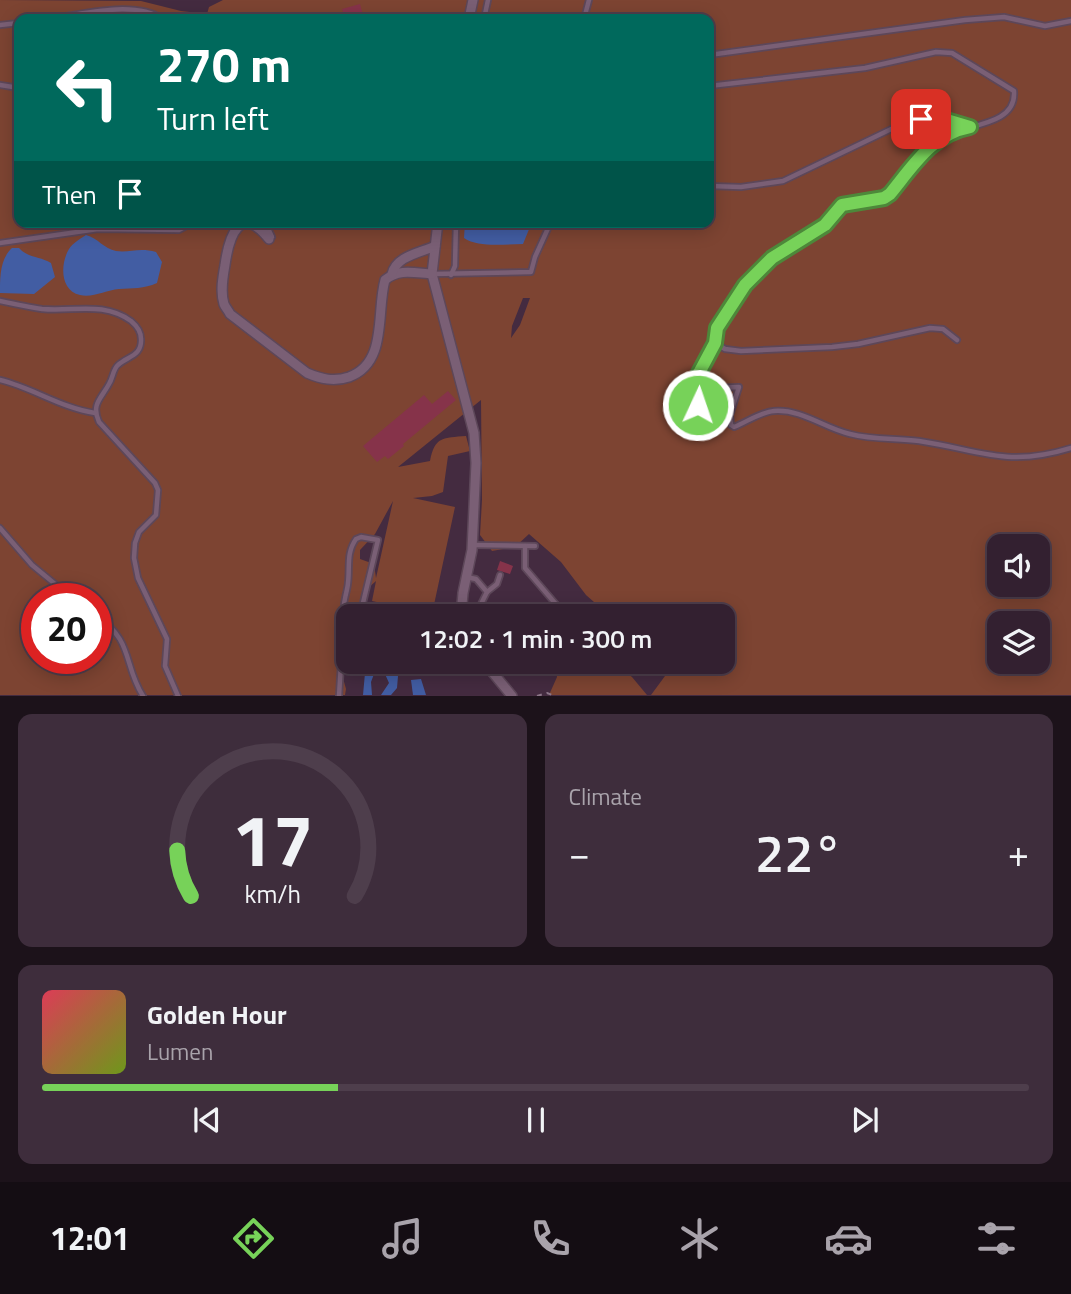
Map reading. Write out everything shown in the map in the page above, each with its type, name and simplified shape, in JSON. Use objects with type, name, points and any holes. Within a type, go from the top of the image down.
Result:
[{"type":"street","points":[[238,228],[232,232],[228,242],[222,283],[223,303],[230,314],[307,373],[318,377],[342,379],[355,375],[367,366],[374,355],[385,280],[392,274],[403,271],[432,274]]},
{"type":"street","points":[[260,228],[270,238]]},
{"type":"street","points":[[437,228],[432,274],[474,433],[476,463],[472,545],[463,604]]},
{"type":"street","points":[[392,274],[394,266],[400,261],[435,246]]},
{"type":"street","points":[[495,674],[512,695]]},
{"type":"lane","points":[[84,14],[132,7],[154,14]]},
{"type":"lane","points":[[714,54],[965,20],[1004,18],[1045,26],[1071,22]]},
{"type":"lane","points":[[714,85],[865,68],[921,54],[952,53],[1014,90],[1015,98],[1007,110],[995,120],[942,136],[929,146],[884,198],[842,205],[825,225],[772,258],[745,285],[717,328],[715,343],[699,373],[698,405],[715,390],[739,387],[730,415],[731,425],[734,427],[768,412],[786,411],[849,434],[928,443],[1000,458],[1047,456],[1071,449]]},
{"type":"lane","points":[[714,186],[741,187],[783,181],[908,121],[940,118],[970,127]]},
{"type":"lane","points":[[0,243],[98,229],[183,228]]},
{"type":"lane","points":[[267,228],[270,238]]},
{"type":"lane","points":[[452,275],[455,265],[456,228]]},
{"type":"lane","points":[[432,274],[531,272],[548,228]]},
{"type":"lane","points":[[0,302],[44,309],[100,307],[115,312],[138,327],[142,337],[140,349],[116,366],[108,386],[99,396],[95,413],[99,422],[155,483],[158,490],[156,515],[139,532],[134,558],[140,585],[167,639],[165,666],[178,695]]},
{"type":"lane","points":[[715,343],[725,349],[741,351],[832,347],[929,328],[943,328],[957,340]]},
{"type":"lane","points":[[0,380],[64,405],[95,413]]},
{"type":"lane","points":[[0,528],[32,565],[54,583]]},
{"type":"lane","points":[[343,604],[348,584],[352,544],[361,537],[378,540],[363,604]]},
{"type":"lane","points":[[472,545],[535,546]]},
{"type":"lane","points":[[525,546],[526,568],[556,604]]},
{"type":"lane","points":[[482,604],[487,592],[497,584],[500,575]]},
{"type":"lane","points":[[466,577],[476,579],[487,592]]},
{"type":"lane","points":[[112,629],[122,641],[144,695]]},
{"type":"lane","points":[[339,695],[340,674]]},
{"type":"path","points":[[537,695],[555,695]]},
{"type":"shaded area","points":[[0,0],[141,1],[207,14],[209,7],[223,0],[1071,0],[1071,695],[651,695],[665,676],[663,674],[735,674],[735,604],[596,604],[561,562],[529,534],[515,547],[492,551],[480,535],[481,400],[398,467],[430,461],[434,447],[441,440],[466,436],[470,451],[448,456],[443,492],[413,498],[455,507],[434,604],[386,604],[372,601],[376,581],[368,588],[366,604],[336,604],[336,674],[342,674],[345,695],[0,695]],"holes":[[[523,298],[530,298],[520,325],[511,338],[512,326]],[[393,501],[376,578],[374,564],[360,559],[360,550],[375,534]]]},
{"type":"shaded area","points":[[557,674],[628,674],[647,695],[549,695]]},
{"type":"water","points":[[465,228],[530,228],[523,244],[492,245],[464,238]]},
{"type":"water","points":[[86,235],[116,251],[156,252],[162,262],[157,283],[90,295],[73,292],[65,283],[64,262],[71,247]]},
{"type":"water","points":[[12,248],[19,248],[26,254],[51,263],[55,277],[34,294],[0,293],[3,263]]},
{"type":"water","points":[[365,674],[374,674],[371,682],[372,695],[363,695]]},
{"type":"water","points":[[385,674],[396,674],[397,688],[391,695],[381,695],[389,683]]},
{"type":"water","points":[[421,679],[426,695],[413,695],[411,680]]},
{"type":"building","points":[[360,4],[363,14],[344,14],[342,9]]},
{"type":"building","points":[[448,391],[456,400],[388,459],[385,456],[377,462],[363,446],[424,395],[432,404]]},
{"type":"building","points":[[500,561],[513,566],[510,574],[497,570]]},
{"type":"route","points":[[698,405],[699,373],[715,343],[717,328],[745,285],[759,270],[772,258],[825,225],[842,205],[884,198],[890,194],[929,146],[942,136],[970,127],[940,118],[921,119]]}]
